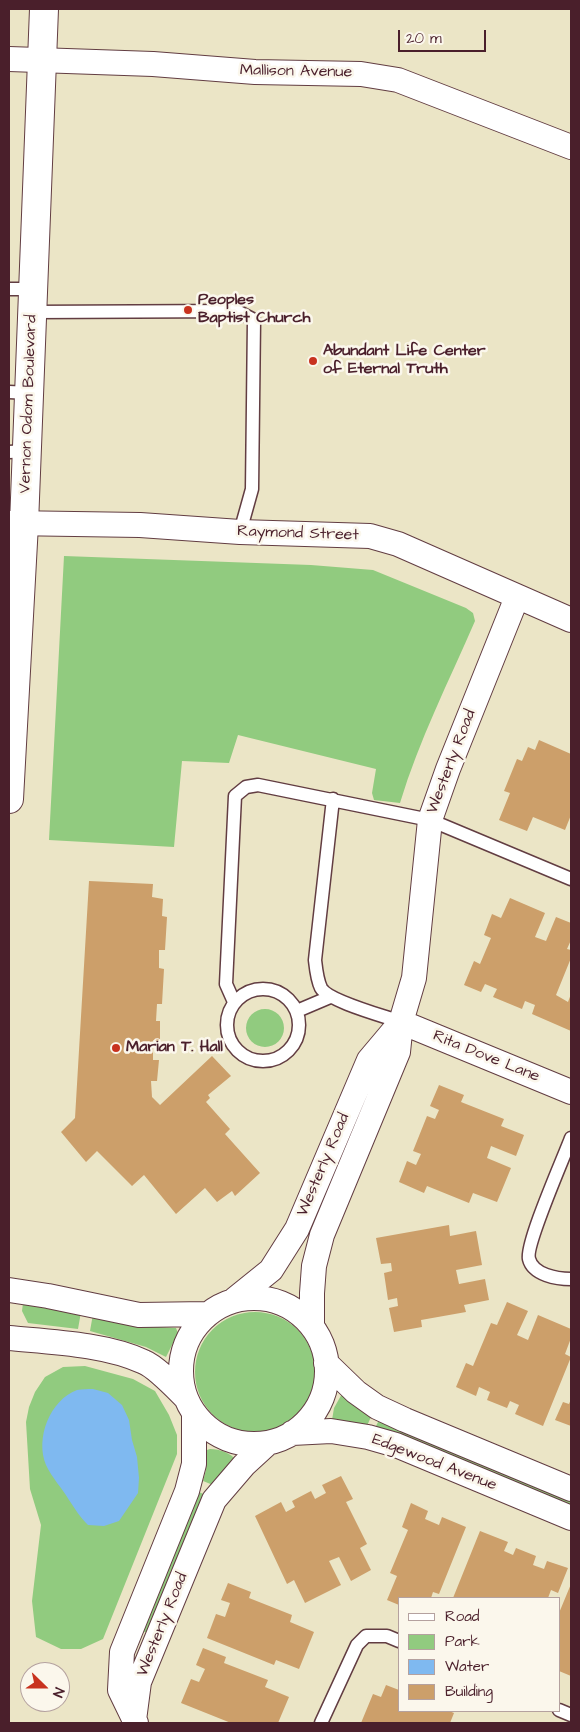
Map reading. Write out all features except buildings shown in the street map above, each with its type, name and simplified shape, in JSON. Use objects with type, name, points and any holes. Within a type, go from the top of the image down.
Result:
[{"type":"main road","name":"Vernon Odom Boulevard","points":[[9,799],[19,393],[44,9]]},
{"type":"street","name":"Mallison Avenue","points":[[9,60],[153,64],[255,72],[361,74],[398,80],[571,147]]},
{"type":"street","name":"Raymond Street","points":[[17,524],[140,525],[240,532],[370,536],[398,544],[571,620]]},
{"type":"street","name":"Westerly Road","points":[[312,1326],[314,1266],[322,1235],[398,1052],[401,1022],[414,978],[430,820],[448,769],[517,597]]},
{"type":"street","name":"Westerly Road","points":[[235,1299],[271,1270],[287,1246],[297,1229],[369,1060],[401,1022]]},
{"type":"street","name":"Rita Dove Lane","points":[[401,1022],[571,1092]]},
{"type":"street","points":[[9,1290],[139,1315],[207,1314]]},
{"type":"street","points":[[9,1338],[54,1342],[114,1352],[146,1362],[189,1405],[208,1428],[226,1439],[247,1444],[268,1443],[292,1433],[308,1420],[320,1403],[326,1383],[326,1363],[322,1343],[312,1326],[297,1311],[278,1301],[257,1297],[235,1299],[220,1305],[207,1314],[194,1327],[186,1343],[181,1361],[181,1379],[189,1405]]},
{"type":"street","name":"Edgewood Avenue","points":[[326,1363],[356,1392],[376,1407],[571,1489]]},
{"type":"street","name":"Westerly Road","points":[[135,1722],[120,1690],[122,1652],[187,1491],[194,1464],[189,1405]]},
{"type":"street","name":"Edgewood Avenue","points":[[292,1433],[331,1431],[368,1437],[396,1445],[571,1518]]},
{"type":"street","name":"Westerly Road","points":[[135,1722],[140,1682],[214,1500],[244,1465],[268,1443]]},
{"type":"lane","points":[[25,297],[237,311],[254,320],[252,489],[240,532]]},
{"type":"lane","points":[[234,1002],[226,984],[235,796],[246,786],[258,785],[430,820],[571,879]]},
{"type":"lane","points":[[333,799],[315,960],[317,975],[321,988],[330,997],[401,1022]]},
{"type":"lane","points":[[268,988],[280,992],[290,1000],[297,1010],[300,1023],[298,1036],[292,1047],[283,1056],[261,1062],[250,1059],[232,1045],[226,1024],[228,1012],[234,1002],[243,994],[255,989],[268,988]]},
{"type":"lane","points":[[297,1010],[330,997]]},
{"type":"lane","points":[[571,1138],[535,1228],[529,1247],[528,1259],[536,1270],[546,1276],[571,1280]]},
{"type":"lane","points":[[321,1723],[357,1645],[366,1636],[387,1636],[398,1641]]},
{"type":"green space","points":[[64,556],[311,565],[373,570],[466,608],[473,613],[475,621],[425,734],[400,803],[374,800],[372,793],[376,769],[238,735],[229,763],[182,761],[174,847],[49,840]]},
{"type":"green space","points":[[265,1009],[272,1010],[278,1015],[283,1021],[283,1035],[278,1041],[272,1046],[265,1047],[258,1046],[252,1041],[247,1035],[246,1028],[247,1021],[252,1015],[258,1010]]},
{"type":"green space","points":[[23,1303],[81,1312],[78,1329],[28,1323],[22,1311]]},
{"type":"green space","points":[[255,1312],[267,1313],[278,1317],[288,1322],[297,1330],[305,1339],[310,1349],[314,1360],[314,1384],[310,1395],[305,1405],[297,1414],[288,1422],[278,1427],[267,1431],[255,1432],[243,1431],[232,1427],[222,1422],[213,1414],[205,1405],[200,1395],[196,1384],[195,1372],[196,1360],[200,1349],[205,1339],[213,1330],[222,1322],[232,1317],[243,1313]]},
{"type":"green space","points":[[93,1314],[159,1327],[176,1328],[178,1333],[166,1357],[146,1347],[90,1331]]},
{"type":"green space","points":[[85,1366],[133,1379],[155,1391],[169,1415],[177,1435],[177,1454],[103,1639],[81,1649],[61,1649],[36,1637],[32,1601],[41,1525],[30,1489],[26,1422],[35,1392],[45,1377],[63,1367]]},
{"type":"green space","points":[[343,1392],[373,1412],[367,1426],[332,1420],[334,1408]]},
{"type":"green space","points":[[381,1416],[571,1495],[571,1508],[375,1428]]},
{"type":"green space","points":[[207,1450],[225,1452],[237,1461],[218,1487],[203,1481],[206,1470]]},
{"type":"green space","points":[[199,1492],[210,1497],[153,1635],[142,1631]]},
{"type":"water","points":[[93,1389],[108,1393],[122,1405],[129,1420],[137,1457],[139,1478],[138,1493],[119,1521],[104,1526],[88,1525],[82,1519],[46,1465],[42,1443],[47,1421],[59,1402],[77,1390]]},
{"type":"place","name":"Peoples Baptist Church","points":[[188,310]]},
{"type":"place","name":"Abundant Life Center of Eternal Truth","points":[[313,361]]},
{"type":"place","name":"Marian T. Hall","points":[[116,1048]]}]
